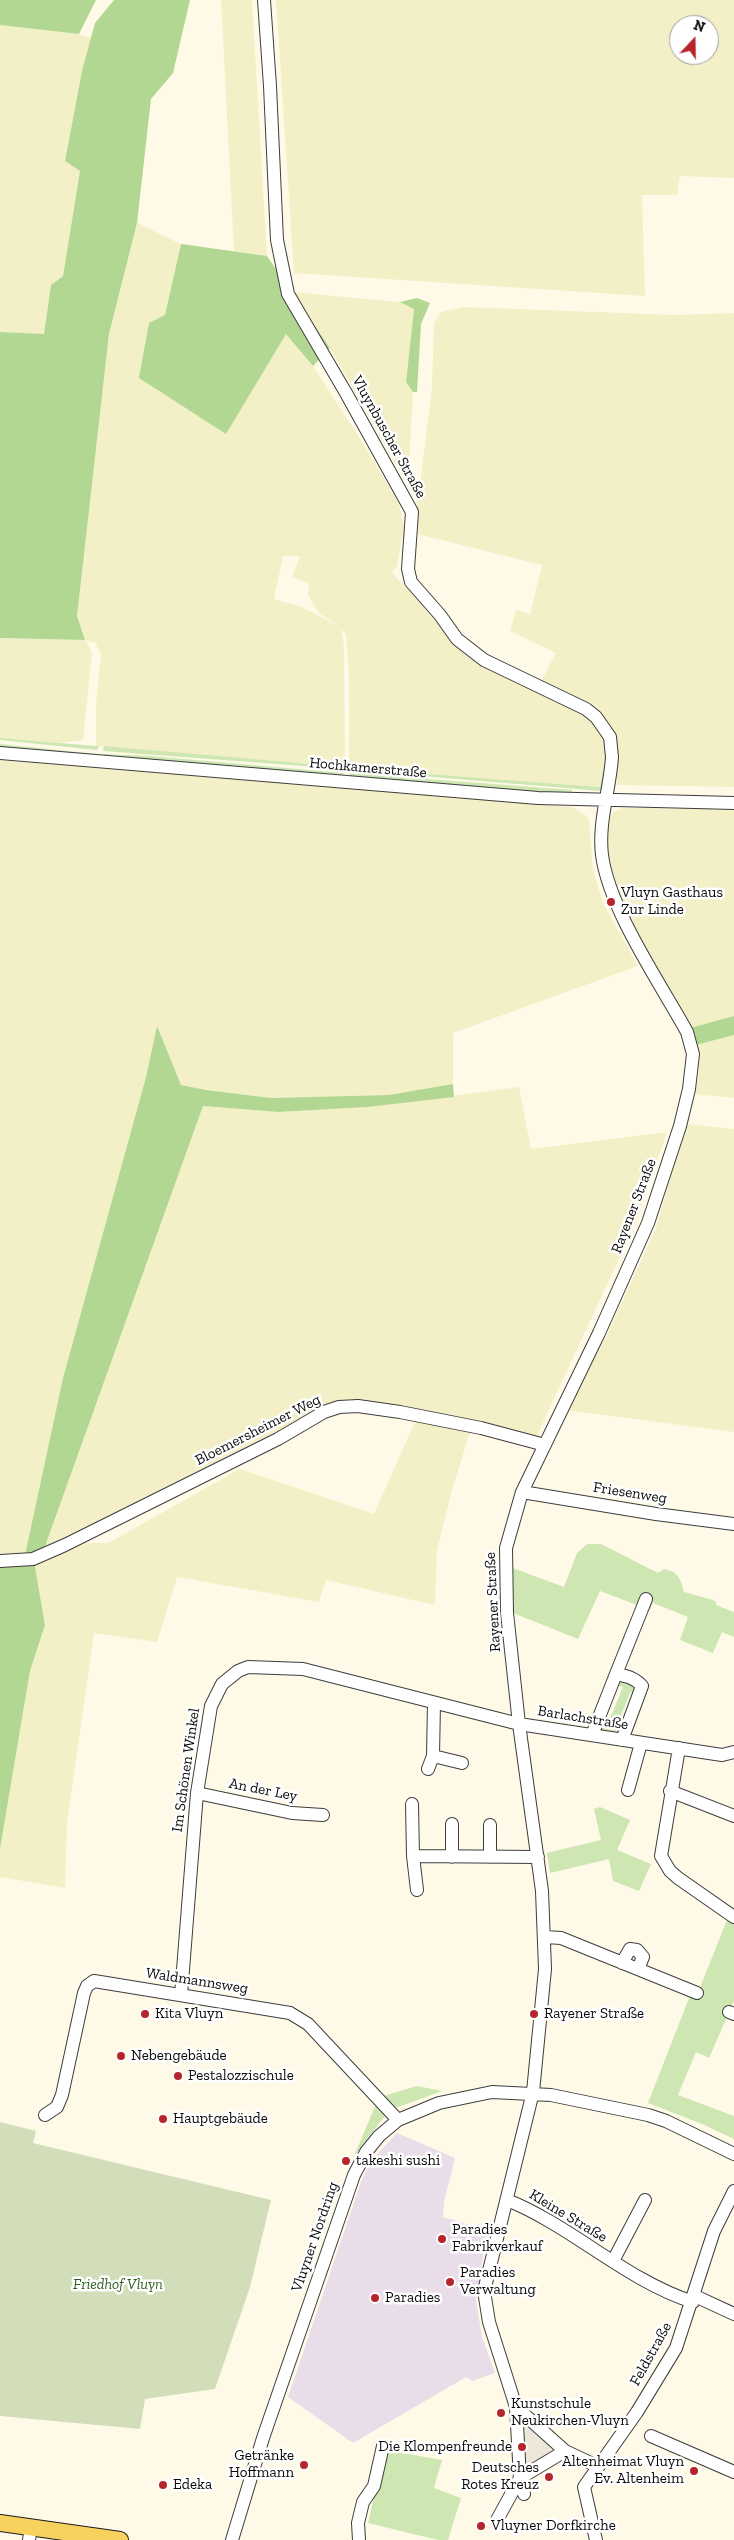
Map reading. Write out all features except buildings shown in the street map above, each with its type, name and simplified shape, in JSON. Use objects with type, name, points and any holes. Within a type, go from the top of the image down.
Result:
[{"type":"main road","points":[[0,2523],[30,2534],[120,2540]]},
{"type":"street","name":"Vluynbuscher Straße","points":[[264,0],[277,240],[288,294],[351,401],[412,512],[408,570],[411,582],[440,615],[457,639],[469,650],[484,660],[586,709],[603,723],[612,746],[611,768],[605,801]]},
{"type":"street","name":"Hochkamerstraße","points":[[0,753],[502,795],[605,801],[734,803]]},
{"type":"street","name":"Rayener Straße","points":[[524,2494],[520,2478],[516,2407],[489,2322],[484,2291],[533,2092],[543,2004],[546,1937],[538,1857],[519,1724],[505,1565],[508,1534],[522,1492],[599,1333],[648,1223],[680,1126],[693,1071],[693,1054],[687,1032],[641,950],[611,891],[602,854],[602,824],[605,801]]},
{"type":"street","name":"Bloemersheimer Weg","points":[[0,1561],[33,1559],[65,1545],[253,1451],[324,1412],[339,1407],[358,1406],[400,1412],[481,1428],[545,1445]]},
{"type":"street","name":"Friesenweg","points":[[522,1492],[656,1514],[734,1524]]},
{"type":"street","points":[[592,1735],[646,1599]]},
{"type":"street","name":"Im Schönen Winkel","points":[[181,1995],[197,1793],[211,1706],[215,1693],[229,1677],[248,1667],[303,1669],[519,1724]]},
{"type":"street","points":[[616,1674],[637,1680],[642,1686],[622,1740]]},
{"type":"street","points":[[428,1769],[433,1756],[434,1703]]},
{"type":"street","name":"Barlachstraße","points":[[519,1724],[722,1755],[734,1752]]},
{"type":"street","name":"Barlachstraße","points":[[628,1790],[641,1743]]},
{"type":"street","points":[[679,1748],[670,1791],[661,1856],[670,1871],[678,1878],[734,1917]]},
{"type":"street","points":[[433,1756],[462,1763]]},
{"type":"street","points":[[670,1791],[734,1816]]},
{"type":"street","name":"An der Ley","points":[[197,1793],[292,1813],[323,1815]]},
{"type":"street","points":[[412,1804],[413,1856],[417,1890]]},
{"type":"street","points":[[452,1824],[452,1857]]},
{"type":"street","points":[[490,1826],[490,1857]]},
{"type":"street","points":[[413,1856],[538,1857]]},
{"type":"street","points":[[546,1937],[562,1938],[697,1993]]},
{"type":"street","points":[[622,1963],[630,1949],[637,1950],[643,1957],[638,1969]]},
{"type":"street","name":"Waldmannsweg","points":[[45,2115],[57,2107],[62,2095],[87,1986],[94,1982],[290,2013],[308,2024],[398,2120]]},
{"type":"street","name":"Vluyner Nordring","points":[[232,2540],[264,2438],[354,2175],[375,2142],[398,2120],[422,2108],[478,2093],[533,2092],[649,2115],[683,2128],[734,2154]]},
{"type":"street","name":"Feldstraße","points":[[596,2540],[584,2487],[597,2466],[637,2412],[676,2348],[694,2299],[714,2231],[734,2191]]},
{"type":"street","name":"Kleine Straße","points":[[506,2200],[551,2223],[654,2287],[734,2314]]},
{"type":"street","name":"Kleine Straße","points":[[613,2261],[645,2200]]},
{"type":"street","points":[[516,2407],[565,2450],[597,2466]]},
{"type":"street","points":[[651,2436],[734,2472]]},
{"type":"street","points":[[358,2540],[358,2523],[363,2502],[374,2486],[383,2446]]},
{"type":"street","points":[[497,2520],[520,2478],[565,2450]]},
{"type":"shaded area","points":[[221,0],[252,0],[267,256],[234,251]]},
{"type":"shaded area","points":[[276,0],[734,0],[734,178],[680,176],[677,195],[642,195],[645,296],[294,273]]},
{"type":"shaded area","points":[[0,25],[79,34],[91,38],[82,71],[65,161],[80,171],[63,276],[51,285],[44,334],[0,332]]},
{"type":"shaded area","points":[[137,223],[181,244],[165,315],[261,375],[286,333],[313,366],[364,445],[399,504],[404,528],[397,566],[392,573],[429,611],[461,650],[585,713],[603,733],[606,754],[600,787],[349,768],[349,673],[346,634],[341,629],[344,645],[345,767],[96,746],[96,704],[101,654],[95,643],[86,640],[92,653],[83,740],[61,743],[0,738],[0,638],[85,640],[77,616],[109,334]],"holes":[[[283,556],[300,556],[292,577],[309,584],[308,595],[319,613],[338,626],[302,607],[274,599]]]},
{"type":"shaded area","points":[[292,292],[400,302],[414,309],[406,382],[413,392],[408,486],[330,348]]},
{"type":"shaded area","points":[[465,307],[674,315],[734,313],[734,787],[617,785],[616,739],[610,724],[592,708],[540,683],[556,653],[510,631],[516,610],[530,614],[542,565],[414,533],[432,387],[434,323],[441,312]]},
{"type":"shaded area","points":[[0,760],[572,807],[587,816],[589,820],[593,870],[603,903],[638,966],[453,1033],[453,1084],[389,1095],[271,1098],[181,1085],[157,1027],[146,1077],[63,1378],[25,1555],[0,1559]]},
{"type":"shaded area","points":[[622,808],[734,809],[734,1016],[690,1028],[645,949],[617,894],[607,855],[607,824],[612,813]]},
{"type":"shaded area","points":[[734,1035],[734,1098],[695,1094],[699,1072],[696,1045]]},
{"type":"shaded area","points":[[519,1087],[531,1149],[667,1132],[636,1222],[536,1438],[332,1405],[43,1552],[203,1106],[278,1112],[367,1107]]},
{"type":"shaded area","points":[[686,1124],[734,1129],[734,1432],[565,1410],[607,1335],[656,1228]]},
{"type":"shaded area","points":[[415,1422],[471,1429],[452,1490],[437,1550],[435,1605],[326,1580],[319,1602],[177,1577],[157,1642],[94,1633],[67,1824],[65,1888],[0,1877],[0,1849],[30,1671],[45,1625],[34,1561],[82,1543],[108,1543],[240,1469],[374,1514]]},
{"type":"shaded area","points":[[397,2133],[455,2158],[444,2202],[443,2217],[490,2231],[484,2249],[476,2300],[482,2337],[495,2373],[472,2381],[466,2377],[353,2443],[288,2397],[361,2182],[371,2161]]},
{"type":"shaded area","points":[[519,2414],[561,2451],[522,2474]]},
{"type":"green space","points":[[0,0],[96,0],[79,34],[0,25]]},
{"type":"green space","points":[[114,0],[190,0],[173,73],[151,99],[137,223],[109,334],[77,616],[85,640],[0,638],[0,332],[44,334],[51,285],[63,276],[80,171],[65,161],[82,71],[95,23]]},
{"type":"green space","points":[[181,244],[267,256],[330,348],[313,366],[286,334],[226,434],[139,378],[149,323],[165,315]]},
{"type":"green space","points":[[417,298],[430,303],[421,324],[417,392],[413,392],[406,382],[414,309],[400,302]]},
{"type":"green space","points":[[584,711],[608,741],[603,788],[601,791],[349,770],[349,768],[600,787],[606,754],[605,740]]},
{"type":"green space","points":[[0,738],[99,746],[97,750],[0,740]]},
{"type":"green space","points":[[0,744],[97,754],[95,757],[0,748]]},
{"type":"green space","points":[[104,746],[345,767],[344,769],[103,751]]},
{"type":"green space","points":[[103,754],[150,756],[344,773],[342,775],[104,757]]},
{"type":"green space","points":[[349,773],[572,790],[572,795],[351,777]]},
{"type":"green space","points":[[734,1016],[734,1035],[696,1045],[690,1028]]},
{"type":"green space","points":[[157,1026],[181,1085],[271,1098],[389,1095],[453,1084],[454,1097],[367,1107],[278,1112],[203,1106],[43,1552],[25,1555],[63,1378],[146,1077]]},
{"type":"green space","points":[[587,1544],[601,1544],[658,1573],[664,1569],[672,1572],[680,1580],[684,1592],[713,1600],[716,1602],[716,1605],[734,1612],[734,1637],[722,1632],[713,1653],[680,1640],[688,1617],[653,1603],[650,1610],[600,1591],[578,1639],[513,1613],[513,1568],[564,1587],[577,1553]]},
{"type":"green space","points":[[34,1561],[45,1625],[30,1671],[0,1849],[0,1563]]},
{"type":"green space","points":[[631,1680],[637,1690],[630,1693],[616,1728],[622,1728],[622,1733],[598,1729],[599,1726],[608,1723],[623,1687],[616,1685],[621,1681]]},
{"type":"green space","points":[[600,1807],[630,1820],[617,1850],[651,1864],[639,1891],[613,1881],[609,1859],[550,1873],[547,1853],[601,1840],[594,1809]]},
{"type":"green space","points":[[727,1920],[734,1924],[734,2001],[709,2058],[696,2052],[678,2095],[734,2116],[734,2139],[648,2103],[691,1993],[697,1995]]},
{"type":"green space","points":[[417,2086],[442,2091],[396,2108],[383,2096]]},
{"type":"green space","points":[[376,2104],[385,2116],[354,2156]]},
{"type":"green space","name":"Friedhof Vluyn","points":[[0,2122],[36,2131],[33,2143],[271,2200],[250,2287],[215,2389],[145,2399],[140,2429],[0,2416]]},
{"type":"green space","points":[[385,2450],[442,2460],[434,2488],[461,2498],[448,2540],[438,2540],[368,2523]]},
{"type":"place","name":"Vluyn Gasthaus Zur Linde","points":[[611,902]]},
{"type":"place","name":"Kita Vluyn","points":[[145,2014]]},
{"type":"place","name":"Rayener Straße","points":[[534,2014]]},
{"type":"place","name":"Nebengebäude","points":[[121,2056]]},
{"type":"place","name":"Pestalozzischule","points":[[178,2076]]},
{"type":"place","name":"Hauptgebäude","points":[[163,2119]]},
{"type":"place","name":"takeshi sushi","points":[[346,2161]]},
{"type":"place","name":"Paradies Fabrikverkauf","points":[[442,2239]]},
{"type":"place","name":"Paradies Verwaltung","points":[[450,2282]]},
{"type":"place","name":"Paradies","points":[[375,2298]]},
{"type":"place","name":"Kunstschule Neukirchen-Vluyn","points":[[501,2413]]},
{"type":"place","name":"Die Klompenfreunde","points":[[522,2447]]},
{"type":"place","name":"Getränke Hoffmann","points":[[304,2465]]},
{"type":"place","name":"Altenheimat Vluyn Ev. Altenheim","points":[[694,2471]]},
{"type":"place","name":"Deutsches Rotes Kreuz","points":[[549,2477]]},
{"type":"place","name":"Edeka","points":[[163,2485]]},
{"type":"place","name":"Vluyner Dorfkirche","points":[[481,2526]]}]
